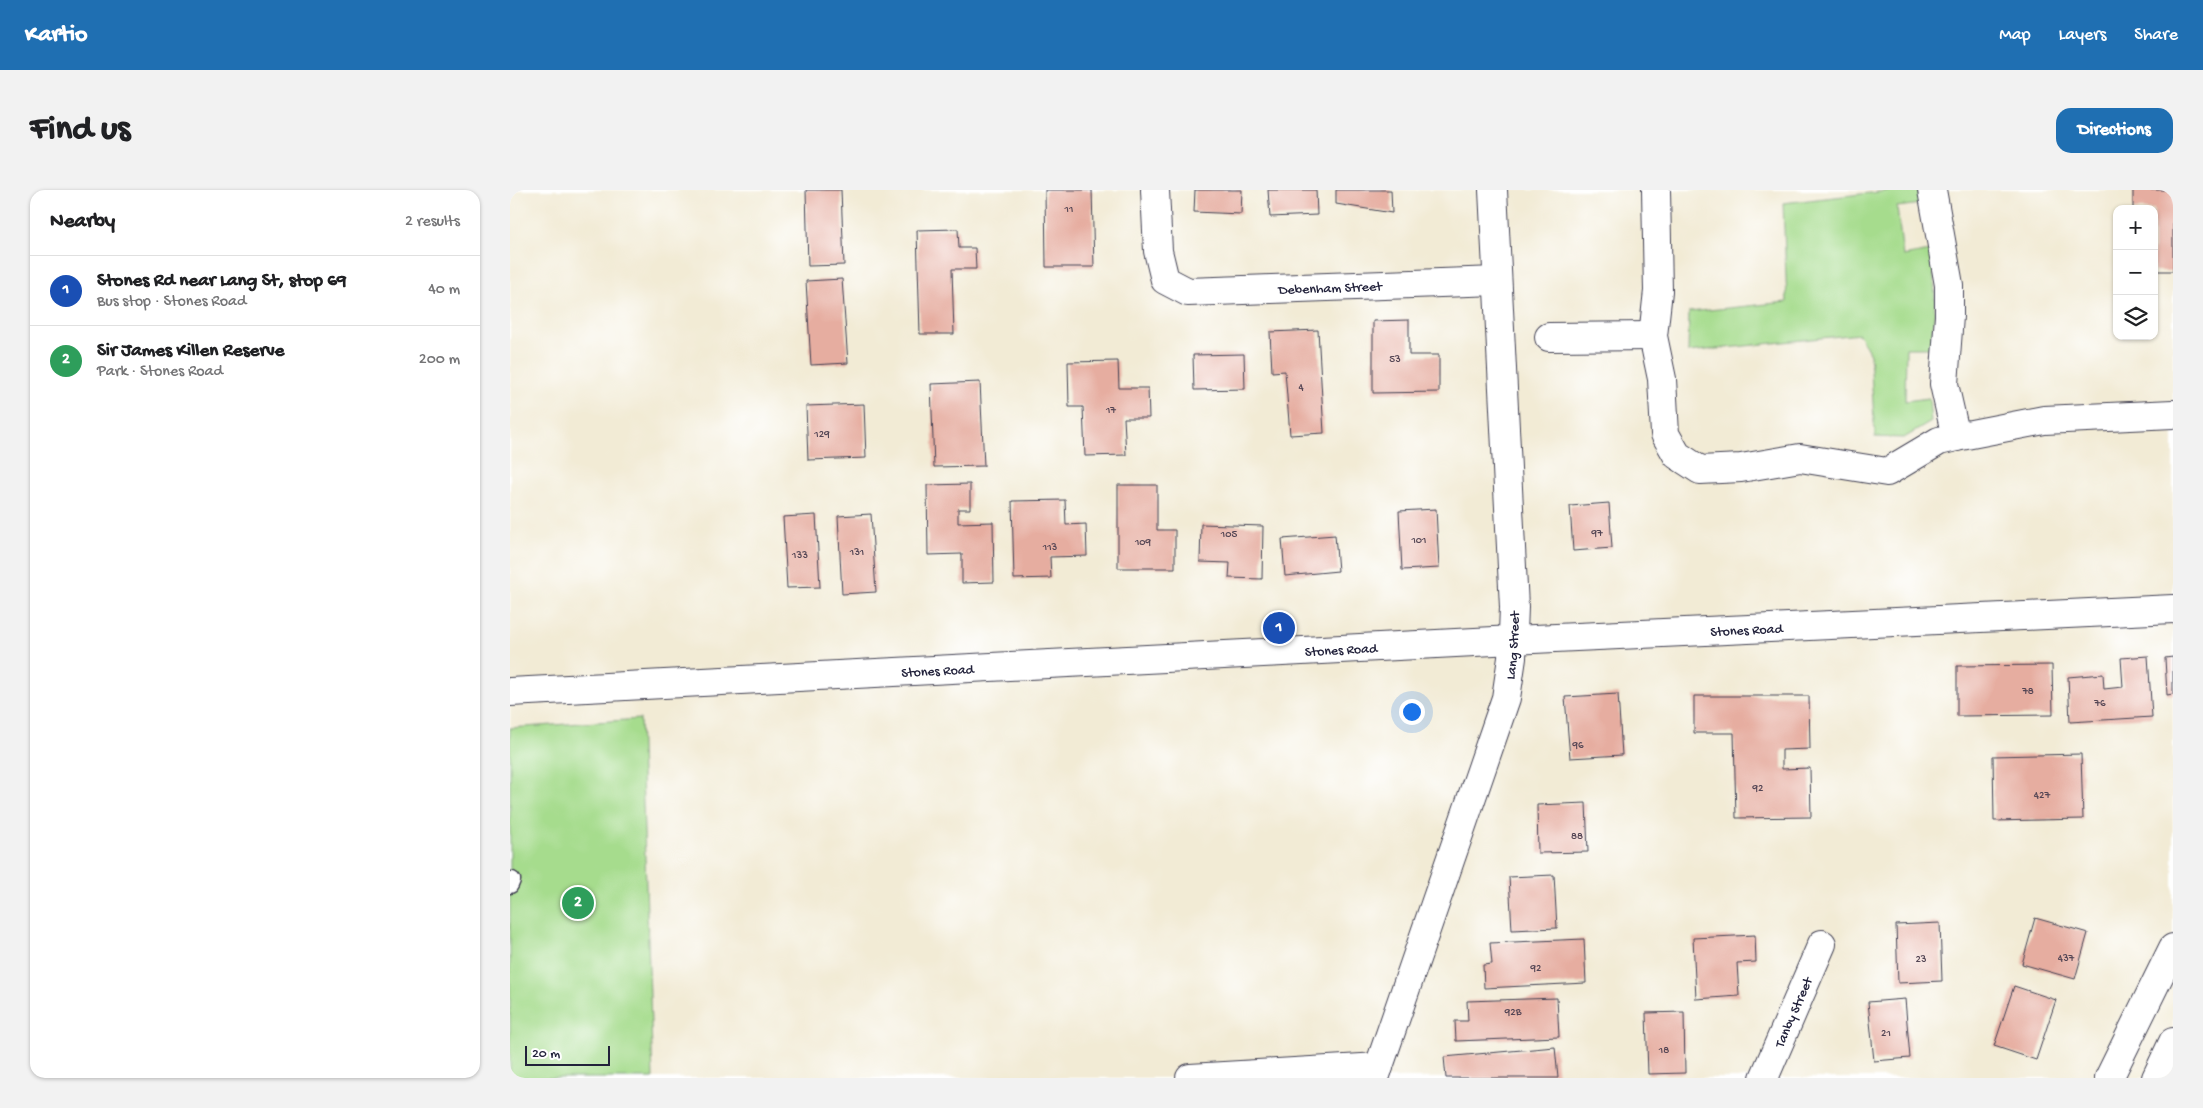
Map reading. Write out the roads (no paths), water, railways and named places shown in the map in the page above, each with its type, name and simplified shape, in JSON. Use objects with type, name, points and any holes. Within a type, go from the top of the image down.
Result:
[{"type":"street","name":"Debenham Street","points":[[1155,190],[1158,251],[1165,280],[1188,292],[1497,281]]},
{"type":"street","name":"Lang Street","points":[[1377,1072],[1506,698],[1513,640],[1514,607],[1493,190]]},
{"type":"street","points":[[1656,190],[1658,291],[1653,336],[1662,378],[1665,434],[1677,455],[1700,470],[1741,468],[1800,458],[1887,472],[1939,441],[1956,437],[2044,420],[2173,414]]},
{"type":"street","points":[[1932,190],[1949,285],[1949,316],[1944,384],[1956,437]]},
{"type":"street","points":[[1549,337],[1653,336]]},
{"type":"street","name":"Stones Road","points":[[510,692],[1513,640],[2173,609]]},
{"type":"street","name":"Tanby Street","points":[[1764,1078],[1822,944]]},
{"type":"street","points":[[2109,1078],[2173,948]]},
{"type":"street","points":[[2156,1078],[2173,1042]]},
{"type":"street","points":[[1190,1078],[1377,1072]]},
{"type":"place","name":"Stones Rd near Lang St, stop 69","points":[[1279,628]]},
{"type":"place","name":"Sir James Killen Reserve","points":[[578,903]]}]
